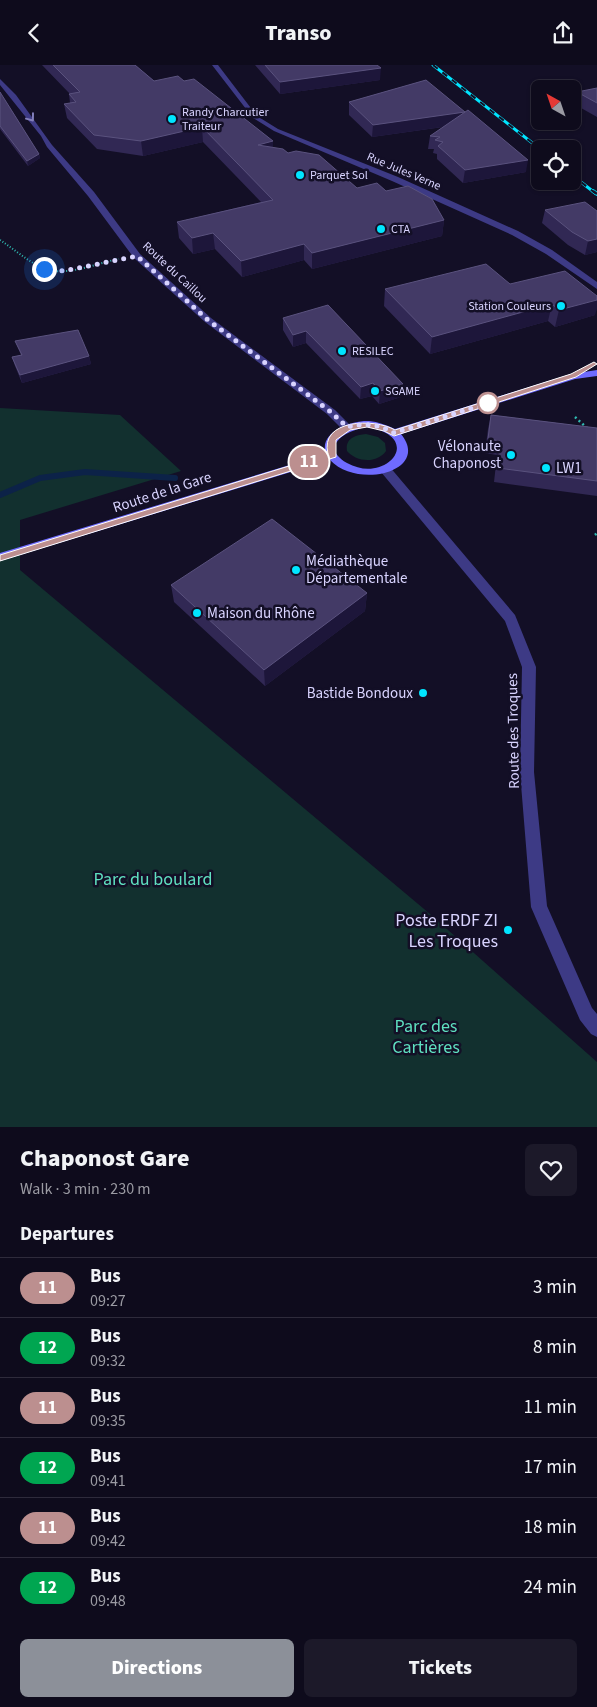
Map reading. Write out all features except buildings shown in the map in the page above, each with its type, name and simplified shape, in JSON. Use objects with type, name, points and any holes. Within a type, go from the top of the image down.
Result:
[{"type":"main road","points":[[394,433],[574,376],[597,364]]},
{"type":"main road","points":[[574,376],[597,373]]},
{"type":"main road","points":[[367,424],[394,433],[403,445],[403,452],[394,464],[385,469],[360,471],[339,462],[333,455],[330,447],[332,439],[347,427],[367,424]]},
{"type":"main road","name":"Route de la Gare","points":[[0,557],[333,455]]},
{"type":"street","name":"Rue Jules Verne","points":[[215,65],[255,117],[276,131],[395,179],[516,233],[597,286]]},
{"type":"street","name":"Route du Caillou","points":[[0,81],[14,96],[44,136],[49,146],[91,195],[137,256],[183,297],[347,427]]},
{"type":"street","name":"Route des Troques","points":[[385,469],[510,619],[529,667],[527,772],[539,907],[586,1014],[597,1028]]},
{"type":"path","points":[[0,240],[44,269],[54,271],[137,256]]},
{"type":"path","points":[[575,417],[593,433]]},
{"type":"green space","name":"Parc du boulard","points":[[0,408],[120,415],[181,471],[20,520],[20,570],[430,914],[597,1062],[597,1127],[0,1127]]},
{"type":"green space","points":[[366,434],[378,437],[385,443],[386,451],[372,460],[361,459],[347,451],[349,440],[355,436]]},
{"type":"waterway","points":[[0,495],[40,478],[85,472],[175,478]]},
{"type":"railway","points":[[433,65],[531,142]]},
{"type":"railway","points":[[581,182],[595,193]]},
{"type":"railway","points":[[593,191],[597,194]]},
{"type":"bus line","name":"11","points":[[0,557],[38,547],[333,455],[330,447],[332,439],[347,427],[367,424],[377,425],[394,433],[574,376],[597,364]]},
{"type":"place","name":"Randy Charcutier Traiteur","points":[[172,119]]},
{"type":"place","name":"Parquet Sol","points":[[300,175]]},
{"type":"place","name":"CTA","points":[[381,229]]},
{"type":"place","name":"Station Couleurs","points":[[561,306]]},
{"type":"place","name":"RESILEC","points":[[342,351]]},
{"type":"place","name":"SGAME","points":[[375,391]]},
{"type":"place","name":"Vélonaute Chaponost","points":[[511,455]]},
{"type":"place","name":"LW1","points":[[546,468]]},
{"type":"place","name":"Médiathèque Départementale","points":[[296,570]]},
{"type":"place","name":"Maison du Rhône","points":[[197,613]]},
{"type":"place","name":"Bastide Bondoux","points":[[423,693]]},
{"type":"place","name":"Poste ERDF ZI Les Troques","points":[[508,930]]},
{"type":"route","points":[[44,269],[64,271],[137,256],[208,320],[335,415],[347,427],[367,424],[377,425],[394,433],[491,402],[488,403]]},
{"type":"park label","name":"Parc des Cartières","points":[[426,1036]]}]
